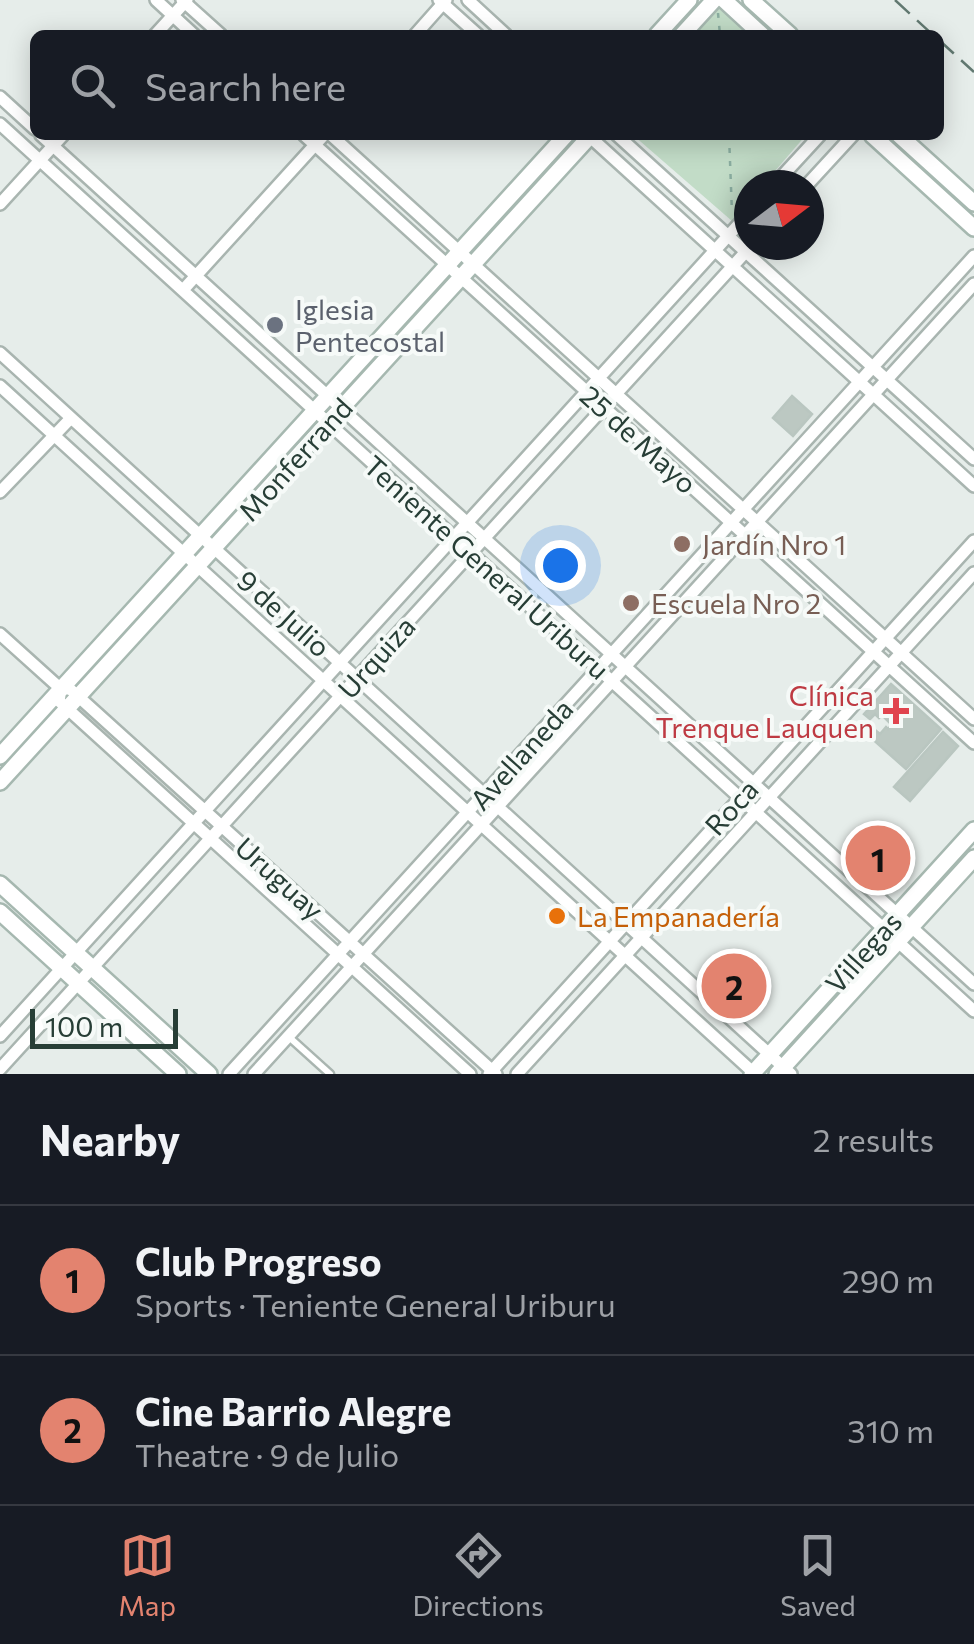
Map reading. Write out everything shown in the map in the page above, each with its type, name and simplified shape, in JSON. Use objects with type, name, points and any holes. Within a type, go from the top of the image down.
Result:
[{"type":"street","points":[[156,0],[189,30]]},
{"type":"street","points":[[468,0],[501,30]]},
{"type":"street","points":[[662,30],[689,0]]},
{"type":"street","points":[[752,0],[785,30]]},
{"type":"street","points":[[159,30],[184,1],[215,30]]},
{"type":"street","points":[[418,30],[443,1],[473,30]]},
{"type":"street","points":[[688,30],[719,2],[755,30]]},
{"type":"street","points":[[0,97],[30,124]]},
{"type":"street","name":"Teniente General Uriburu","points":[[0,124],[974,1011]]},
{"type":"street","name":"Teniente General Uriburu","points":[[47,140],[974,984]]},
{"type":"street","points":[[0,204],[59,140]]},
{"type":"street","points":[[183,290],[321,140]]},
{"type":"street","name":"25 de Mayo","points":[[325,140],[460,252],[974,720]]},
{"type":"street","name":"25 de Mayo","points":[[325,140],[448,265],[974,743]]},
{"type":"street","name":"Monferrand","points":[[0,756],[561,140]]},
{"type":"street","name":"Monferrand","points":[[0,782],[585,140]]},
{"type":"street","points":[[594,140],[974,486]]},
{"type":"street","points":[[622,140],[734,239]]},
{"type":"street","points":[[788,170],[815,140]]},
{"type":"street","points":[[820,170],[848,140]]},
{"type":"street","points":[[877,140],[974,228]]},
{"type":"street","points":[[905,140],[974,203]]},
{"type":"street","name":"Urquiza","points":[[0,1036],[734,229]]},
{"type":"street","name":"Avellaneda","points":[[229,1074],[974,256]]},
{"type":"street","name":"Urquiza","points":[[0,1069],[738,260]]},
{"type":"street","points":[[761,260],[974,459]]},
{"type":"street","name":"Avellaneda","points":[[254,1074],[974,284]]},
{"type":"street","name":"9 de Julio","points":[[0,353],[770,1055],[784,1072]]},
{"type":"street","name":"9 de Julio","points":[[0,386],[753,1074]]},
{"type":"street","points":[[0,492],[71,418]]},
{"type":"street","name":"Roca","points":[[492,1073],[974,540]]},
{"type":"street","name":"Roca","points":[[517,1074],[974,573]]},
{"type":"street","name":"Uruguay","points":[[0,634],[61,689],[59,701],[73,702],[205,811],[492,1073]]},
{"type":"street","name":"Uruguay","points":[[73,702],[210,838],[470,1074]]},
{"type":"street","name":"Villegas","points":[[753,1074],[974,830]]},
{"type":"street","name":"Villegas","points":[[784,1072],[974,858]]},
{"type":"street","points":[[0,884],[210,1074]]},
{"type":"street","points":[[0,912],[178,1074]]},
{"type":"lane","points":[[288,1036],[330,1074]]},
{"type":"path","points":[[719,2],[720,30]]},
{"type":"path","points":[[728,140],[732,221]]},
{"type":"green space","points":[[718,7],[743,30],[697,30]]},
{"type":"green space","points":[[639,140],[802,140],[776,170],[734,170],[732,221]]},
{"type":"building","points":[[792,396],[812,414],[793,436],[773,418]]},
{"type":"building","points":[[891,684],[941,729],[906,769],[869,736],[892,725],[882,715],[879,718],[875,714],[870,719],[864,714]]},
{"type":"building","points":[[943,732],[958,746],[910,801],[894,787]]},
{"type":"railway","points":[[895,0],[928,30]]},
{"type":"railway","points":[[944,45],[974,72]]},
{"type":"place","name":"Iglesia Pentecostal","points":[[275,325]]},
{"type":"place","name":"Jardín Nro 1","points":[[682,544]]},
{"type":"place","name":"Escuela Nro 2","points":[[631,603]]},
{"type":"place","name":"Clínica Trenque Lauquen","points":[[896,711]]},
{"type":"place","name":"Club Progreso","points":[[878,858]]},
{"type":"place","name":"La Empanadería","points":[[557,916]]},
{"type":"place","name":"Cine Barrio Alegre","points":[[734,986]]}]
